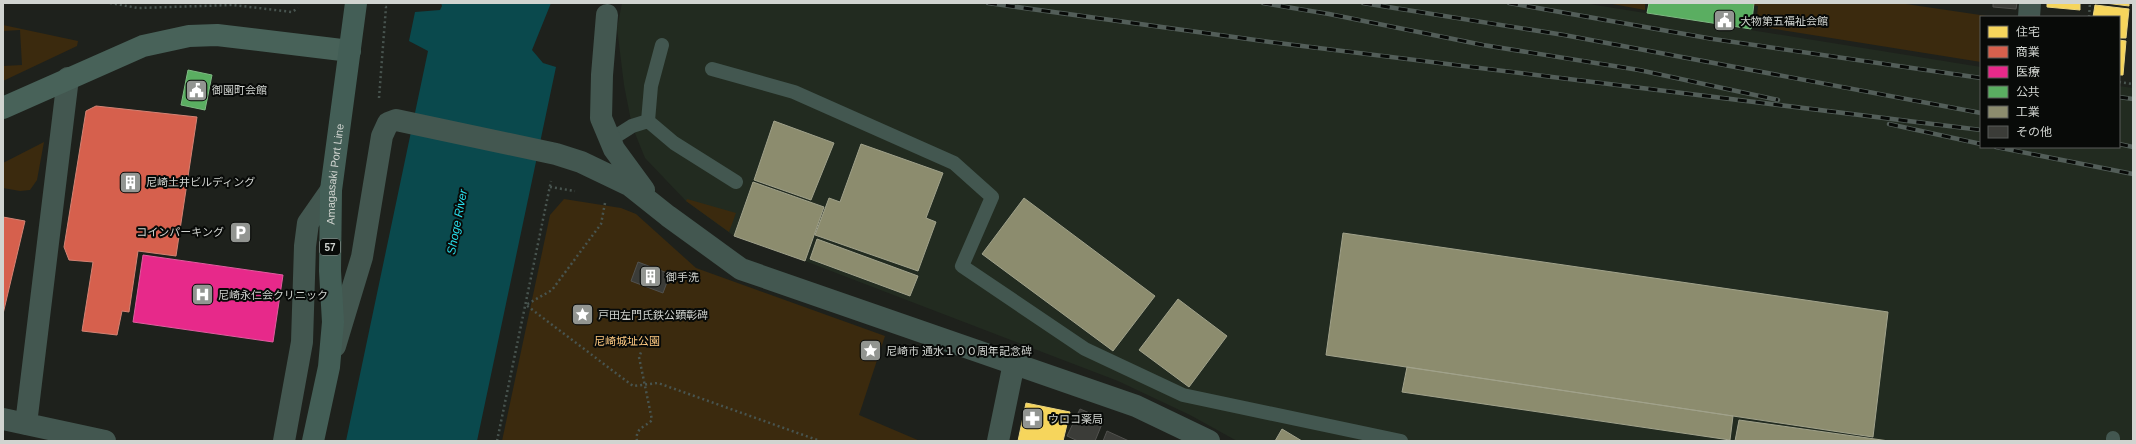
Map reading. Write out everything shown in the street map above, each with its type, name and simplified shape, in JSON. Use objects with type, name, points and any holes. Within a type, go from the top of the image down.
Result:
[{"type":"main road","name":"Amagasaki Port Line","points":[[313,441],[329,367],[333,322],[330,271],[331,190],[356,3]]},
{"type":"street","points":[[2029,16],[2030,3]]},
{"type":"street","points":[[607,15],[602,75],[601,118],[614,149],[641,187],[668,216]]},
{"type":"street","points":[[3,108],[143,46],[189,36],[218,35],[350,51]]},
{"type":"street","points":[[68,78],[9,423],[105,441]]},
{"type":"street","points":[[329,367],[362,256],[382,136],[388,123],[404,122],[556,154],[581,162],[629,185],[668,216],[741,269],[1014,362],[1136,406],[1209,441]]},
{"type":"street","points":[[284,441],[302,342],[305,246],[308,223],[331,190]]},
{"type":"street","points":[[998,441],[1014,362]]},
{"type":"lane","points":[[648,121],[651,86],[662,45]]},
{"type":"lane","points":[[712,69],[794,92],[954,163],[992,197],[962,266],[1085,350],[1183,395],[1401,441]]},
{"type":"lane","points":[[610,140],[632,126],[648,121]]},
{"type":"lane","points":[[648,121],[674,143],[736,182]]},
{"type":"path","points":[[2089,16],[2090,3]]},
{"type":"path","points":[[386,7],[378,97],[404,122]]},
{"type":"path","points":[[2120,82],[2133,84]]},
{"type":"path","points":[[497,441],[552,176]]},
{"type":"path","points":[[550,187],[578,192]]},
{"type":"path","points":[[526,305],[552,290],[601,224],[607,196]]},
{"type":"path","points":[[526,305],[633,386],[658,383],[820,441]]},
{"type":"path","points":[[637,441],[636,435],[638,429],[652,420],[640,357],[642,350]]},
{"type":"shaded area","points":[[622,3],[1583,3],[1980,67],[1980,148],[2120,148],[2120,86],[2133,88],[2133,441],[1237,441],[1190,415],[1118,381],[805,261],[734,236],[686,201],[645,158],[632,126],[624,85],[617,28]]},
{"type":"green space","points":[[1607,3],[1645,3],[1645,10]]},
{"type":"green space","points":[[1741,3],[1899,3],[1987,16],[1980,16],[1980,62],[1756,26],[1758,6]]},
{"type":"green space","points":[[3,25],[78,41],[77,46],[3,81],[3,66],[22,65],[20,30],[3,31]]},
{"type":"green space","points":[[44,142],[37,180],[30,190],[20,191],[3,188],[3,163]]},
{"type":"green space","name":"尼崎城址公園","points":[[564,199],[621,208],[636,214],[696,268],[885,336],[859,415],[920,441],[502,441],[550,215]]},
{"type":"green space","points":[[687,199],[736,213],[729,232],[686,201]]},
{"type":"water","name":"Shoge River","points":[[441,3],[551,3],[532,50],[543,63],[556,67],[477,441],[346,441],[428,51],[409,41],[415,12],[440,10],[442,6]]},
{"type":"building: 住宅","points":[[2047,3],[2080,3],[2080,10],[2047,7]]},
{"type":"building: 住宅","points":[[2105,3],[2129,3],[2129,6]]},
{"type":"building: 住宅","points":[[2095,5],[2129,9],[2126,38],[2120,38],[2120,16],[2093,16]]},
{"type":"building: 住宅","points":[[2120,40],[2126,41],[2123,75],[2120,75]]},
{"type":"building: 住宅","points":[[1026,403],[1070,412],[1063,441],[1018,441]]},
{"type":"building: 商業","name":"尼崎土井ビルディング","points":[[96,106],[197,117],[176,256],[138,251],[129,312],[122,311],[117,335],[82,331],[93,262],[69,260],[64,247],[86,111]]},
{"type":"building: 商業","points":[[3,217],[25,221],[3,314]]},
{"type":"building: 医療","points":[[143,255],[283,275],[273,342],[133,322]]},
{"type":"building: 公共","name":"大物第五福祉会館","points":[[1649,3],[1754,3],[1751,29],[1647,13]]},
{"type":"building: 公共","name":"御園町会館","points":[[188,70],[212,75],[205,110],[181,105]]},
{"type":"building: 工業","points":[[774,121],[834,143],[811,200],[754,180]]},
{"type":"building: 工業","points":[[861,144],[943,173],[926,218],[936,222],[918,271],[815,235],[829,198],[840,202]]},
{"type":"building: 工業","points":[[753,182],[824,207],[805,261],[734,236]]},
{"type":"building: 工業","points":[[1024,198],[1155,296],[1113,351],[982,254]]},
{"type":"building: 工業","points":[[1343,233],[1888,312],[1873,437],[1326,355]]},
{"type":"building: 工業","points":[[817,239],[918,276],[910,296],[810,259]]},
{"type":"building: 工業","points":[[1178,299],[1227,336],[1189,387],[1139,350]]},
{"type":"building: 工業","points":[[1407,367],[1733,416],[1730,440],[1402,392]]},
{"type":"building: 工業","points":[[1739,420],[1889,441],[1735,441]]},
{"type":"building: 工業","points":[[1282,429],[1302,441],[1275,441]]},
{"type":"building: その他","points":[[1993,3],[2017,3],[2016,9],[1993,7]]},
{"type":"building: その他","name":"御手洗","points":[[638,262],[670,274],[663,293],[631,281]]},
{"type":"building: その他","points":[[1080,409],[1104,419],[1095,441],[1078,441],[1067,436]]},
{"type":"building: その他","points":[[1107,431],[1129,441],[1103,441]]},
{"type":"railway","points":[[988,3],[1270,42],[1980,130]]},
{"type":"railway","points":[[1263,3],[1329,14],[1483,45],[1639,70],[1778,100]]},
{"type":"railway","points":[[1363,3],[1564,35],[1980,113]]},
{"type":"railway","points":[[1509,3],[1713,39],[1980,78]]},
{"type":"railway","points":[[2120,97],[2133,99]]},
{"type":"railway","points":[[1889,124],[1980,144]]},
{"type":"railway","points":[[2120,144],[2133,147]]},
{"type":"railway","points":[[2001,148],[2133,174]]},
{"type":"place","name":"大物第五福祉会館","points":[[1725,21]]},
{"type":"place","name":"御園町会館","points":[[197,90]]},
{"type":"place","name":"尼崎土井ビルディング","points":[[131,182]]},
{"type":"place","name":"コインパーキング","points":[[240,232]]},
{"type":"place","name":"御手洗","points":[[651,277]]},
{"type":"place","name":"尼崎永仁会クリニック","points":[[202,295]]},
{"type":"place","name":"戸田左門氏鉄公顕彰碑","points":[[582,315]]},
{"type":"place","name":"尼崎市 通水１００周年記念碑","points":[[871,351]]},
{"type":"place","name":"ウロコ薬局","points":[[1032,419]]}]
